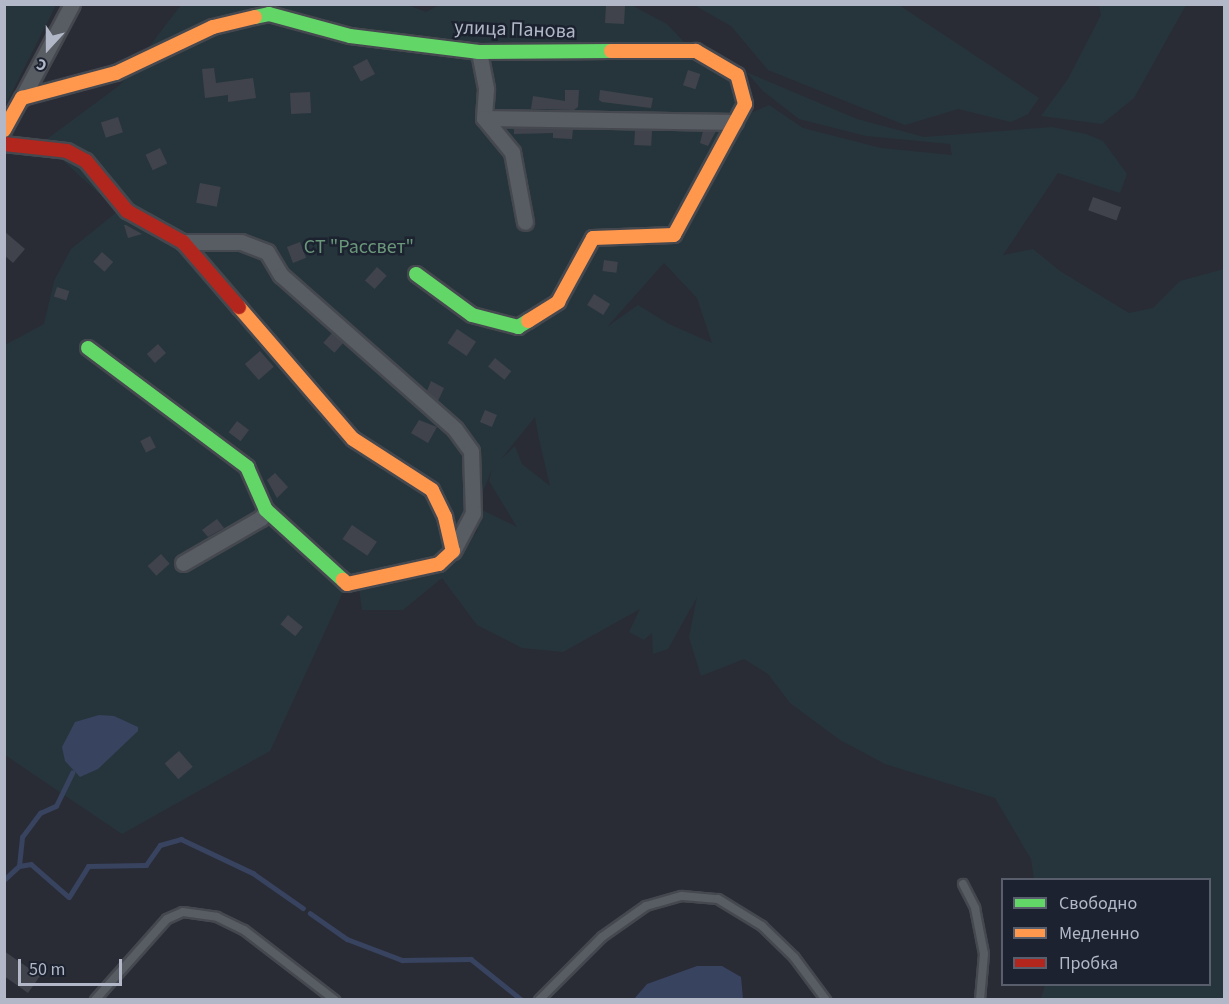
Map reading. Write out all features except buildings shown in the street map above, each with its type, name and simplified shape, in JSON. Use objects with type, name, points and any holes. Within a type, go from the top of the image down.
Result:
[{"type":"street","points":[[4,129],[72,4]]},
{"type":"street","name":"улица Панова","points":[[22,98],[116,73],[213,27],[268,14],[350,36],[478,52],[696,51],[737,75],[745,104],[735,122]]},
{"type":"street","points":[[478,52],[486,89],[484,118],[512,152],[525,222]]},
{"type":"street","points":[[416,274],[472,315],[518,327],[558,302],[593,238],[674,235],[735,122],[484,118]]},
{"type":"street","points":[[4,144],[67,152],[86,161],[127,211],[183,242],[353,439],[432,490],[444,517],[453,551]]},
{"type":"street","points":[[88,348],[248,467],[266,510],[347,584],[439,564],[453,551],[473,513],[471,451],[455,429],[281,274],[267,252],[241,242],[183,242]]},
{"type":"street","points":[[183,563],[261,518],[266,510]]},
{"type":"lane","points":[[963,884],[975,908],[984,954],[981,998]]},
{"type":"lane","points":[[539,999],[602,937],[646,906],[682,896],[718,899],[762,926],[794,957],[826,999]]},
{"type":"lane","points":[[95,999],[167,919],[183,912],[217,917],[244,930],[335,999]]},
{"type":"lane","points":[[327,993],[341,999]]},
{"type":"green space","name":"СТ \"Рассвет\"","points":[[405,4],[426,12],[441,4],[631,5],[667,24],[700,59],[738,87],[746,115],[769,105],[803,128],[881,148],[952,155],[950,144],[866,136],[799,119],[763,91],[746,72],[857,119],[924,137],[1052,127],[1086,134],[1103,141],[1127,174],[1120,193],[1058,173],[1003,255],[1033,249],[1060,271],[1129,313],[1153,308],[1180,281],[1224,269],[1224,999],[1041,999],[1045,986],[1211,986],[1211,878],[1034,878],[1031,859],[995,798],[885,764],[840,740],[790,703],[768,674],[744,659],[701,676],[689,637],[697,597],[668,649],[653,654],[652,633],[644,640],[629,632],[640,609],[563,652],[522,648],[477,625],[442,578],[403,610],[362,610],[359,589],[344,590],[270,751],[122,834],[5,755],[5,345],[44,324],[54,281],[71,249],[118,211],[43,142],[120,85],[181,5]],"holes":[[[664,263],[697,298],[712,343],[669,324],[638,305],[607,327]],[[535,417],[539,439],[550,486],[522,464],[515,446],[501,459]],[[492,469],[489,481],[517,527],[480,509],[477,532],[459,550]]]},
{"type":"green space","points":[[4,5],[56,5],[5,106]]},
{"type":"green space","points":[[694,5],[899,5],[1039,98],[1028,114],[1011,122],[958,109],[905,125],[768,70],[731,26]]},
{"type":"green space","points":[[1099,5],[1186,5],[1134,98],[1102,124],[1041,116],[1068,79],[1101,15]]},
{"type":"water","points":[[99,715],[114,716],[138,727],[138,731],[98,769],[80,777],[65,761],[62,747],[75,722]]},
{"type":"water","points":[[697,966],[722,966],[741,977],[743,999],[634,999],[647,984]]},
{"type":"waterway","points":[[19,866],[22,837],[40,813],[56,806],[72,773]]},
{"type":"waterway","points":[[5,879],[19,866],[31,864],[69,897],[88,866],[146,865],[160,845],[181,839],[253,873],[303,908]]},
{"type":"waterway","points":[[310,913],[347,939],[402,960],[471,959],[522,1000]]},
{"type":"traffic: fast","points":[[255,17],[269,14],[350,36],[479,52],[611,51]]},
{"type":"traffic: fast","points":[[416,274],[472,315],[518,327],[528,321]]},
{"type":"traffic: fast","points":[[88,348],[247,467],[266,510],[343,580]]},
{"type":"traffic: slow","points":[[4,130],[22,98],[116,73],[213,27],[255,17]]},
{"type":"traffic: slow","points":[[528,321],[558,302],[593,238],[674,235],[745,104],[737,75],[696,51],[611,51]]},
{"type":"traffic: slow","points":[[239,307],[353,439],[432,490],[445,517],[453,551],[439,564],[347,584],[343,580]]},
{"type":"traffic: jam","points":[[4,144],[67,151],[86,161],[127,211],[183,242],[239,307]]}]
